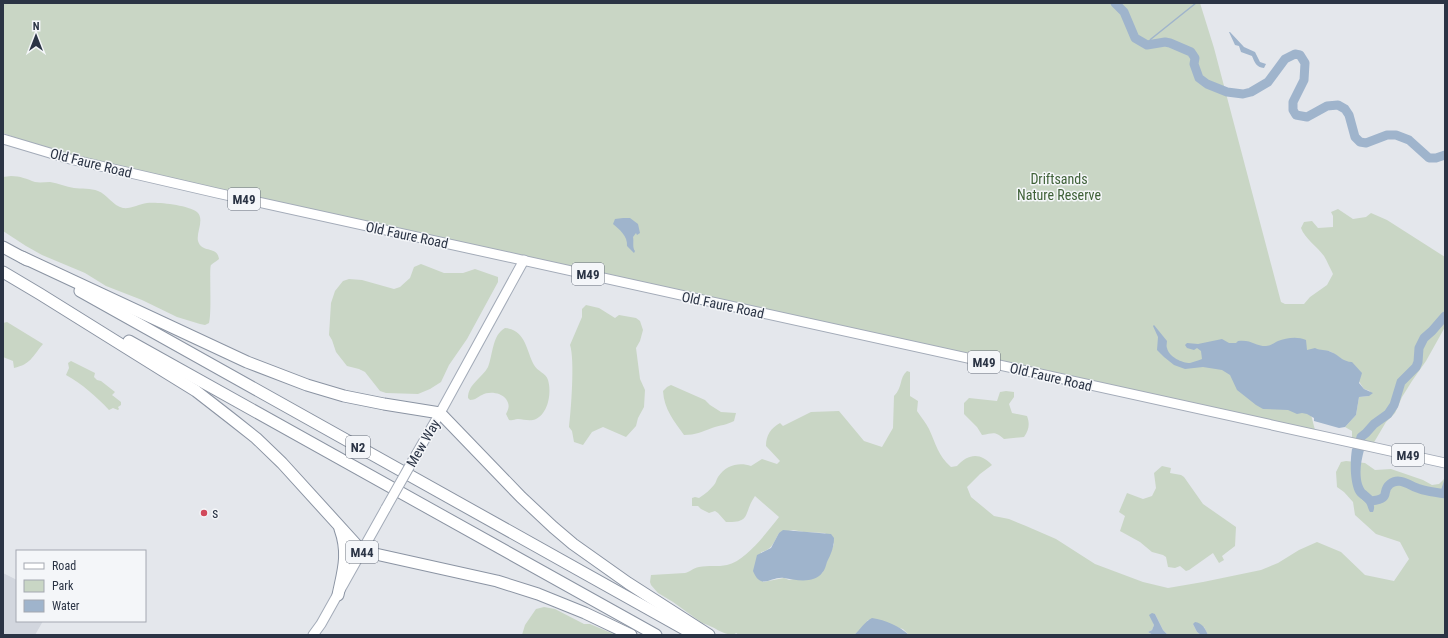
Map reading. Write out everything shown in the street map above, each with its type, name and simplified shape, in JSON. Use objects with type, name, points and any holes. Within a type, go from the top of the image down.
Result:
[{"type":"highway","name":"N2","points":[[3,246],[115,311],[696,635]]},
{"type":"highway","points":[[22,257],[278,375],[344,396],[440,413],[521,497],[563,535],[628,583],[709,635]]},
{"type":"highway","name":"N2","points":[[3,272],[40,294],[104,326],[656,635]]},
{"type":"highway","points":[[40,294],[196,391],[232,418],[282,463],[362,551],[503,583],[538,594],[585,613],[632,635]]},
{"type":"highway","points":[[338,525],[344,542],[346,559],[338,595]]},
{"type":"main road","name":"Old Faure Road","points":[[3,139],[70,159],[126,172],[1445,463]]},
{"type":"main road","name":"Mew Way","points":[[313,635],[338,595],[524,260]]},
{"type":"main road","name":"Mew Way","points":[[319,635],[321,624]]},
{"type":"shaded area","points":[[3,573],[16,580],[16,622],[42,622],[35,635],[3,635]]},
{"type":"green space","name":"Driftsands Nature Reserve","points":[[3,3],[1200,3],[1214,48],[1281,302],[1285,304],[1304,304],[1310,297],[1327,285],[1333,274],[1324,256],[1303,232],[1301,228],[1304,222],[1312,221],[1318,228],[1333,227],[1333,216],[1331,212],[1338,209],[1353,219],[1366,217],[1371,213],[1387,220],[1445,257],[1445,327],[1426,361],[1402,397],[1395,413],[1386,422],[1373,444],[1352,440],[1352,431],[1345,427],[1356,415],[1359,397],[1369,396],[1370,391],[1364,389],[1346,362],[1333,353],[1329,351],[1307,350],[1291,338],[1315,430],[925,348],[148,176],[22,140],[3,133]]},
{"type":"green space","points":[[3,177],[20,177],[35,182],[50,182],[71,187],[95,190],[119,207],[123,208],[129,208],[147,203],[158,203],[173,204],[197,212],[200,218],[198,241],[200,245],[206,249],[215,252],[219,259],[211,265],[210,268],[209,323],[205,325],[177,317],[142,300],[106,286],[85,273],[42,255],[3,231]]},
{"type":"green space","points":[[421,264],[444,273],[463,273],[475,269],[498,277],[498,282],[467,339],[449,365],[441,382],[418,394],[386,393],[380,391],[365,372],[347,366],[336,352],[329,335],[331,303],[335,291],[343,281],[349,279],[362,280],[394,289],[400,287],[410,278],[414,267]]},
{"type":"green space","points":[[586,305],[599,308],[615,318],[619,315],[636,318],[640,321],[643,330],[636,348],[640,379],[645,390],[644,407],[638,418],[636,426],[626,437],[603,427],[592,432],[583,445],[574,442],[572,431],[569,427],[572,398],[572,361],[570,345],[582,317],[582,309]]},
{"type":"green space","points":[[7,322],[43,344],[28,362],[14,368],[13,361],[3,357],[3,323]]},
{"type":"green space","points":[[505,328],[512,330],[521,337],[534,365],[548,380],[548,403],[542,414],[533,420],[509,420],[506,414],[509,405],[506,399],[501,395],[488,393],[472,400],[468,398],[470,389],[488,367],[495,340]]},
{"type":"green space","points":[[71,361],[95,373],[94,377],[97,380],[101,381],[115,392],[112,395],[121,402],[118,410],[113,408],[109,410],[78,382],[66,375],[69,368],[68,363]]},
{"type":"green space","points":[[907,371],[910,372],[910,396],[918,401],[917,411],[928,427],[943,459],[951,467],[957,466],[965,459],[970,457],[979,456],[992,465],[967,487],[971,497],[994,516],[1009,519],[1056,539],[1095,564],[1143,582],[1168,588],[1261,570],[1278,563],[1299,550],[1317,542],[1341,552],[1365,575],[1394,581],[1409,559],[1400,542],[1376,534],[1355,515],[1353,502],[1337,487],[1336,472],[1341,462],[1346,461],[1365,463],[1375,470],[1391,469],[1423,480],[1432,485],[1439,484],[1445,478],[1445,635],[1208,635],[1204,627],[1193,624],[1197,632],[1201,635],[1168,635],[1163,630],[1155,614],[1152,619],[1154,625],[1152,630],[1148,632],[1153,635],[909,635],[903,629],[868,620],[854,635],[739,635],[736,633],[734,635],[730,635],[702,623],[658,593],[651,585],[651,575],[685,573],[699,567],[724,566],[734,562],[749,552],[756,545],[779,517],[755,496],[746,516],[740,521],[734,522],[726,522],[715,511],[709,513],[698,506],[692,506],[692,498],[699,498],[707,492],[715,484],[721,473],[729,467],[742,464],[751,466],[762,459],[777,464],[780,461],[766,446],[768,435],[774,427],[780,423],[783,426],[811,412],[839,411],[864,441],[882,447],[893,428],[894,396],[899,389]],"holes":[[[793,530],[825,533],[834,544],[822,573],[789,580],[784,578],[763,582],[761,552],[770,547],[779,533]]]},
{"type":"green space","points":[[671,385],[705,400],[721,412],[736,413],[734,421],[698,433],[684,435],[665,404],[663,391]]},
{"type":"green space","points":[[1000,392],[1014,392],[1014,397],[1009,404],[1012,413],[1027,416],[1029,424],[1026,434],[1024,437],[1004,439],[994,433],[982,435],[977,427],[964,414],[964,403],[969,398],[997,401]]},
{"type":"green space","points":[[1162,466],[1171,468],[1170,473],[1184,477],[1203,504],[1236,527],[1235,546],[1222,556],[1224,560],[1219,563],[1213,553],[1186,571],[1180,566],[1175,568],[1168,567],[1166,557],[1152,552],[1140,542],[1120,531],[1125,516],[1119,512],[1127,493],[1143,499],[1152,496],[1156,488],[1154,473]]},
{"type":"green space","points":[[544,607],[555,609],[584,624],[590,624],[616,635],[522,635],[525,625],[536,609]]},
{"type":"water","points":[[1229,32],[1244,47],[1255,52],[1260,62],[1266,64],[1264,68],[1257,66],[1252,56],[1241,52],[1239,46],[1235,45]]},
{"type":"water","points":[[630,218],[638,224],[640,233],[637,235],[636,233],[633,237],[634,253],[627,246],[623,233],[613,224],[615,219]]},
{"type":"water","points":[[1154,325],[1167,341],[1167,347],[1170,354],[1176,359],[1187,363],[1202,359],[1201,351],[1197,348],[1194,350],[1187,348],[1185,345],[1187,343],[1198,344],[1222,339],[1229,343],[1246,341],[1266,346],[1288,338],[1303,339],[1306,340],[1307,350],[1315,348],[1327,351],[1334,353],[1346,361],[1352,362],[1362,373],[1359,383],[1364,389],[1373,393],[1369,396],[1359,397],[1356,415],[1345,427],[1339,428],[1314,421],[1314,418],[1307,414],[1297,414],[1288,410],[1263,409],[1237,390],[1230,375],[1222,370],[1203,367],[1185,369],[1174,365],[1157,350],[1158,337],[1153,326]]},
{"type":"water","points":[[1354,447],[1364,450],[1361,467],[1361,480],[1364,488],[1373,501],[1373,512],[1370,512],[1366,503],[1356,494],[1353,487],[1351,465],[1352,449]]},
{"type":"water","points":[[1445,478],[1445,497],[1426,494],[1423,491],[1424,488],[1441,490]]},
{"type":"water","points":[[783,530],[831,534],[834,538],[832,550],[824,570],[819,576],[809,580],[779,578],[767,581],[759,580],[756,577],[753,571],[757,555],[771,548],[779,533]]},
{"type":"water","points":[[1152,613],[1155,614],[1163,630],[1168,635],[1153,635],[1148,632],[1152,630],[1154,625],[1149,615]]},
{"type":"water","points":[[872,618],[892,624],[909,635],[854,635],[867,621]]},
{"type":"water","points":[[1195,622],[1200,623],[1203,626],[1208,635],[1201,635],[1197,632],[1193,624]]},
{"type":"waterway","points":[[1115,3],[1124,12],[1135,38],[1147,45],[1165,42],[1191,52],[1195,58],[1194,64],[1199,78],[1207,84],[1227,92],[1243,94],[1251,92],[1268,82],[1285,59],[1295,54],[1300,55],[1305,63],[1304,80],[1293,102],[1293,110],[1296,115],[1307,117],[1327,106],[1338,105],[1345,109],[1349,115],[1355,137],[1360,142],[1366,143],[1387,135],[1396,135],[1409,140],[1429,158],[1436,158],[1445,155]]},
{"type":"waterway","points":[[1147,45],[1151,39],[1196,3]]},
{"type":"waterway","points":[[1357,451],[1361,437],[1374,424],[1388,414],[1394,405],[1401,382],[1416,367],[1419,348],[1424,338],[1445,316]]},
{"type":"waterway","points":[[1363,494],[1371,501],[1378,500],[1384,496],[1387,487],[1390,484],[1398,481],[1423,490],[1445,494]]},
{"type":"place","name":"s","points":[[204,513]]}]
